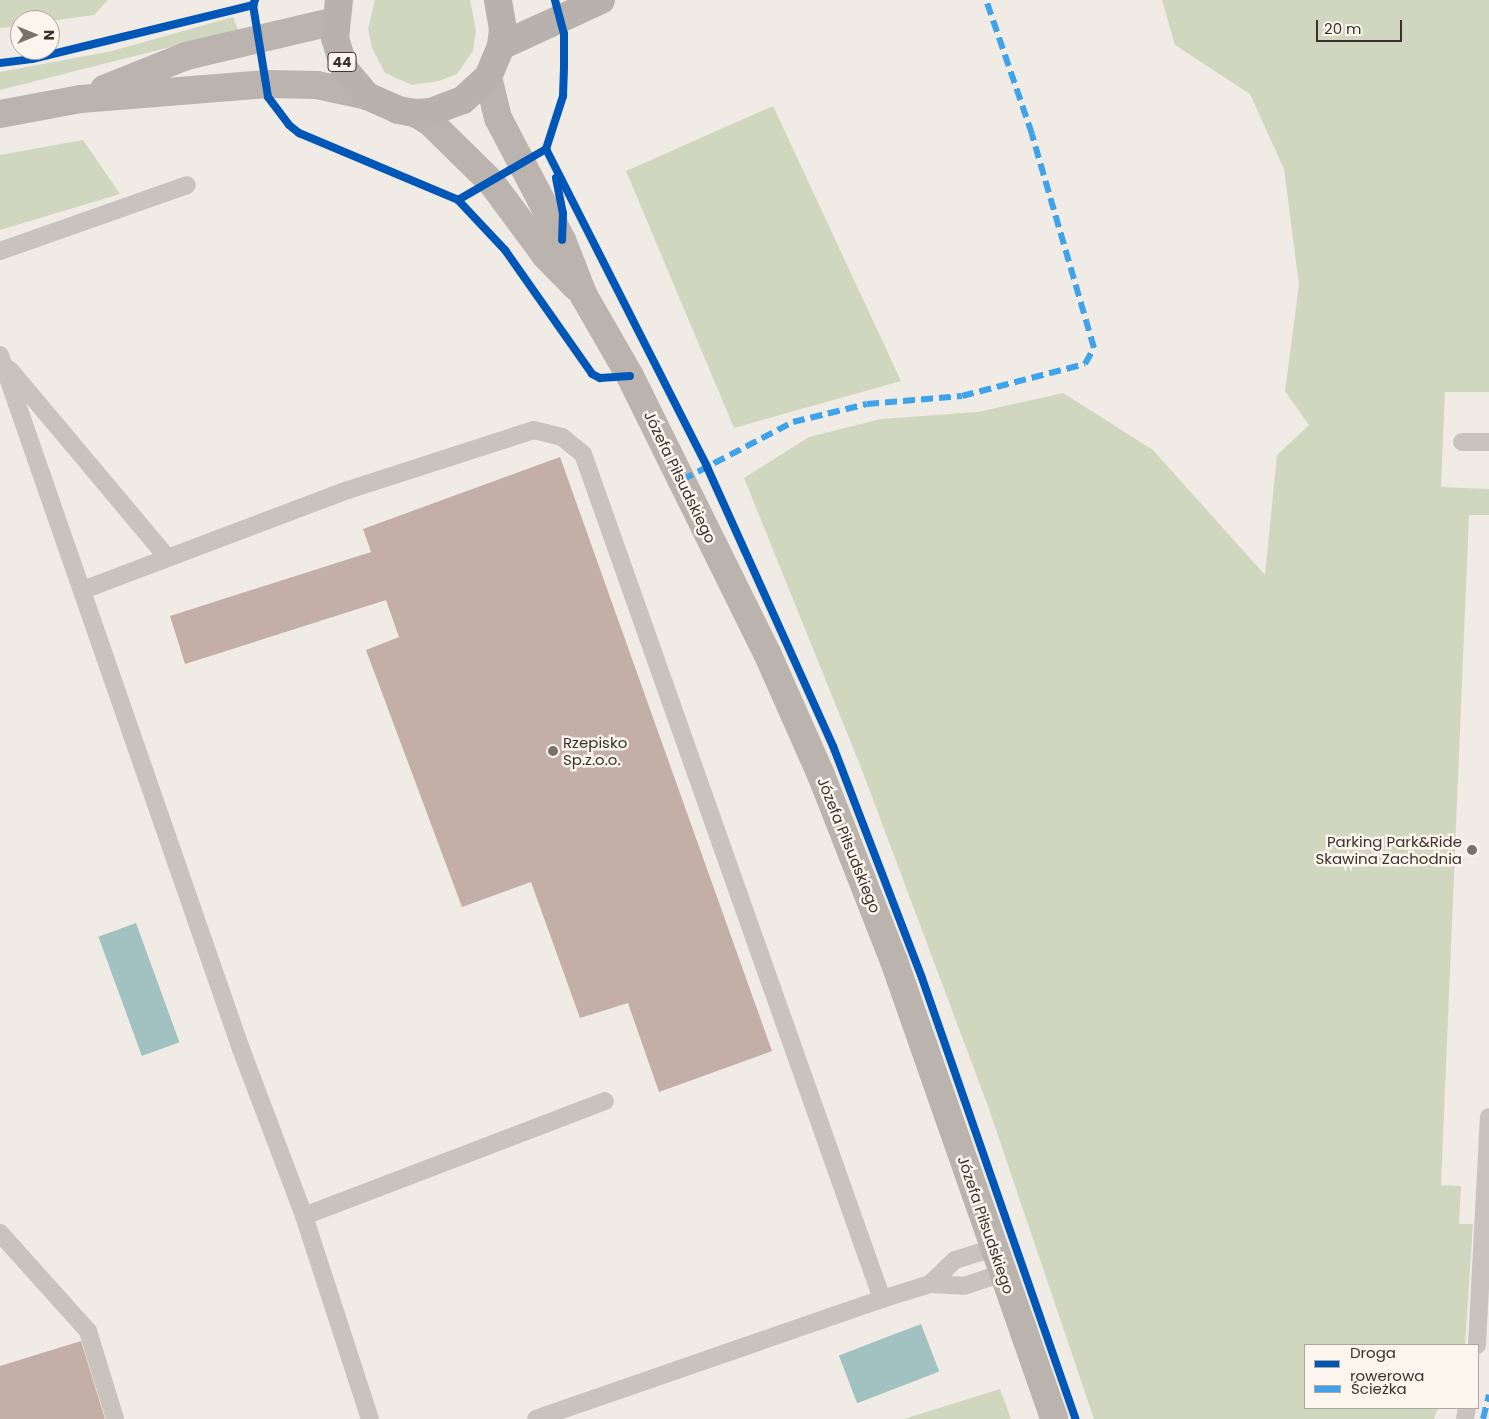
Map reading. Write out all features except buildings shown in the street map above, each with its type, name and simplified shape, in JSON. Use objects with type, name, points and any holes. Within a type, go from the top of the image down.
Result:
[{"type":"main road","name":"44","points":[[337,10],[335,38],[345,70],[367,96],[398,110],[415,113],[456,104],[488,77],[501,46],[503,29],[498,0]]},
{"type":"main road","points":[[501,46],[601,0]]},
{"type":"main road","points":[[81,99],[186,56],[337,10]]},
{"type":"main road","name":"Józefa Piłsudskiego","points":[[488,77],[498,118],[562,240],[584,296],[630,376],[799,723],[888,943],[1054,1419]]},
{"type":"main road","points":[[0,114],[81,99],[266,84],[317,85],[367,96]]},
{"type":"main road","name":"Józefa Piłsudskiego","points":[[415,113],[430,122],[491,182],[546,256],[584,296]]},
{"type":"lane","points":[[0,251],[187,185]]},
{"type":"lane","points":[[1,357],[166,558]]},
{"type":"lane","points":[[1,357],[241,1049],[304,1216],[370,1419]]},
{"type":"lane","points":[[83,590],[348,490],[534,430],[562,437],[583,454],[882,1299]]},
{"type":"lane","points":[[1462,442],[1489,442]]},
{"type":"lane","points":[[304,1216],[605,1101]]},
{"type":"lane","points":[[1477,1344],[1488,1189],[1489,1117]]},
{"type":"lane","points":[[0,1233],[88,1331],[115,1419]]},
{"type":"lane","points":[[930,1284],[955,1260],[994,1248]]},
{"type":"lane","points":[[536,1419],[882,1299],[930,1284],[964,1286],[1003,1273]]},
{"type":"green space","points":[[0,0],[108,0],[94,15],[60,20],[60,10],[10,10],[10,27],[0,28]]},
{"type":"green space","points":[[375,0],[470,0],[476,31],[473,51],[457,74],[439,81],[412,85],[385,73],[372,48],[368,29]]},
{"type":"green space","points":[[1162,0],[1489,0],[1489,392],[1445,392],[1441,487],[1489,489],[1489,515],[1469,515],[1441,1185],[1461,1186],[1459,1224],[1473,1224],[1465,1344],[1304,1344],[1304,1409],[1438,1409],[1434,1419],[1094,1419],[988,1106],[862,770],[744,478],[809,437],[881,419],[978,412],[1063,393],[1153,450],[1265,575],[1277,455],[1309,425],[1285,391],[1299,285],[1284,169],[1250,94],[1175,45]]},
{"type":"green space","points":[[233,17],[238,30],[0,90],[0,72],[112,51]]},
{"type":"green space","points":[[773,106],[901,381],[734,428],[626,171]]},
{"type":"green space","points":[[83,140],[120,194],[0,230],[0,155]]},
{"type":"green space","points":[[1000,1389],[1011,1419],[904,1419]]},
{"type":"water","points":[[136,923],[179,1042],[142,1056],[98,937]]},
{"type":"water","points":[[921,1324],[939,1372],[857,1403],[839,1356]]},
{"type":"marked path","points":[[682,480],[793,422],[867,404],[962,396],[1085,364],[1094,348],[1032,134],[986,0]]},
{"type":"marked path","points":[[1483,1419],[1489,1395]]},
{"type":"cycle path","points":[[255,0],[253,5],[268,97],[289,125],[299,133],[458,200],[546,149],[563,96],[564,34],[555,0]]},
{"type":"cycle path","points":[[0,63],[32,59],[253,5]]},
{"type":"cycle path","points":[[546,149],[707,467],[833,746],[922,978],[1076,1419]]},
{"type":"cycle path","points":[[556,178],[563,213],[562,240]]},
{"type":"cycle path","points":[[458,200],[505,250],[592,374],[600,378],[630,376]]},
{"type":"place","name":"Rzepisko Sp.z.o.o.","points":[[553,751]]},
{"type":"place","name":"Parking Park&Ride Skawina Zachodnia","points":[[1472,850]]}]
